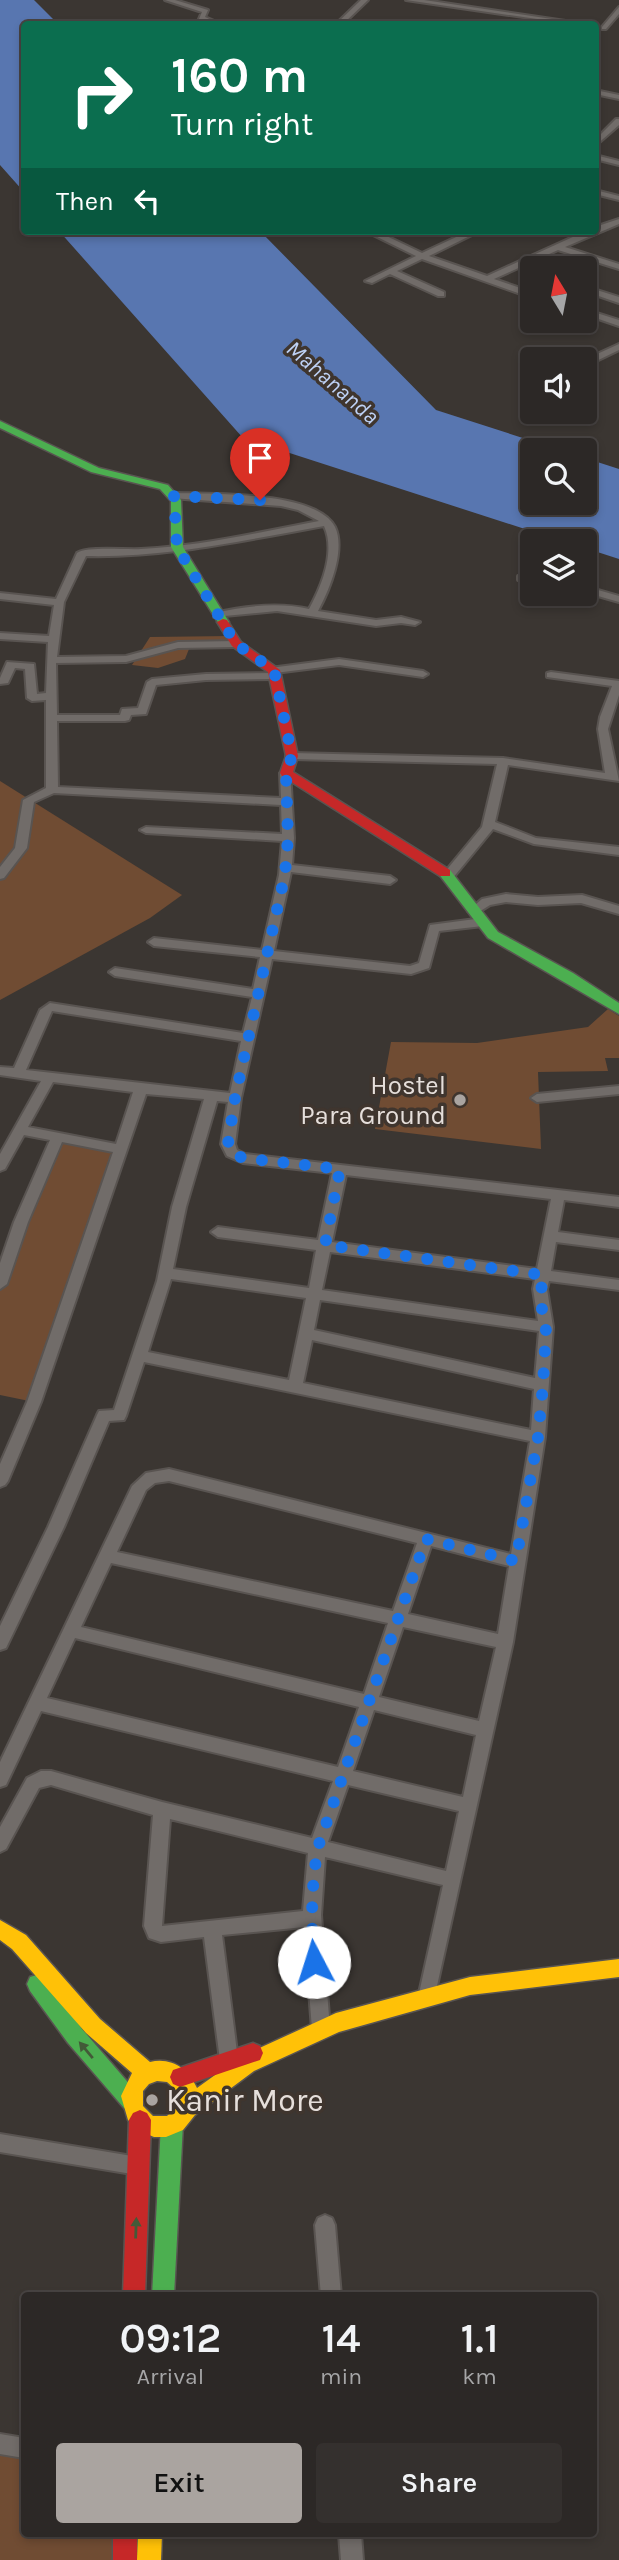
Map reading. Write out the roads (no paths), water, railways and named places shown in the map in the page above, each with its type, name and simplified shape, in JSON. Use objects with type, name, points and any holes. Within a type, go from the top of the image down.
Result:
[{"type":"street","points":[[168,0],[206,11],[201,18],[210,21]]},
{"type":"street","points":[[342,21],[365,0]]},
{"type":"street","points":[[409,0],[561,21]]},
{"type":"street","points":[[603,28],[619,9]]},
{"type":"street","points":[[599,93],[619,97]]},
{"type":"street","points":[[611,129],[619,121]]},
{"type":"street","points":[[599,159],[619,163]]},
{"type":"street","points":[[599,193],[619,198]]},
{"type":"street","points":[[599,229],[619,220]]},
{"type":"street","points":[[377,235],[424,257],[520,291]]},
{"type":"street","points":[[369,281],[468,235]]},
{"type":"street","points":[[485,280],[583,235]]},
{"type":"street","points":[[557,247],[619,267]]},
{"type":"street","points":[[392,272],[441,294]]},
{"type":"street","points":[[597,292],[619,300]]},
{"type":"street","points":[[597,315],[619,323]]},
{"type":"street","points":[[597,358],[619,347]]},
{"type":"street","points":[[0,424],[95,470],[164,487],[174,496],[280,502],[300,507],[326,523],[331,531],[332,570],[327,586],[312,613]]},
{"type":"street","points":[[174,496],[177,547],[236,644],[274,673],[292,756],[286,773],[286,868],[235,1098],[228,1144],[232,1153],[243,1158],[619,1202]]},
{"type":"street","points":[[52,790],[51,660],[59,602],[82,553],[109,554],[177,547],[326,523]]},
{"type":"street","points":[[597,593],[619,599]]},
{"type":"street","points":[[0,596],[59,602]]},
{"type":"street","points":[[218,615],[264,607],[294,608],[376,623],[401,620],[415,622]]},
{"type":"street","points":[[0,636],[54,639]]},
{"type":"street","points":[[51,660],[126,659],[178,645],[236,644]]},
{"type":"street","points":[[51,718],[125,718],[125,711],[142,712],[152,682],[274,673],[339,662],[424,674]]},
{"type":"street","points":[[0,681],[4,681],[11,664],[30,666],[32,698],[50,696]]},
{"type":"street","points":[[292,756],[503,761],[615,778],[604,729],[605,716],[618,684],[551,675]]},
{"type":"street","points":[[448,876],[483,838],[490,824],[503,761]]},
{"type":"street","points":[[286,773],[441,868],[493,935],[568,976],[619,1009]]},
{"type":"street","points":[[0,875],[20,848],[29,800],[52,790],[287,802]]},
{"type":"street","points":[[490,824],[534,841],[619,851]]},
{"type":"street","points":[[146,830],[288,838]]},
{"type":"street","points":[[286,868],[390,880]]},
{"type":"street","points":[[155,942],[268,957],[411,970],[425,965],[434,928],[478,917],[486,902],[506,898],[557,901],[582,899],[619,909]]},
{"type":"street","points":[[115,972],[260,994]]},
{"type":"street","points":[[18,1074],[46,1010],[50,1007],[248,1038]]},
{"type":"street","points":[[0,1071],[235,1098]]},
{"type":"street","points":[[0,1166],[50,1078]]},
{"type":"street","points":[[0,1481],[34,1402],[141,1089]]},
{"type":"street","points":[[537,1098],[619,1090]]},
{"type":"street","points":[[0,1643],[104,1415],[119,1416],[166,1273],[178,1207],[212,1096]]},
{"type":"street","points":[[22,1130],[119,1149]]},
{"type":"street","points":[[0,1284],[21,1222],[58,1137]]},
{"type":"street","points":[[295,1388],[340,1169]]},
{"type":"street","points":[[427,1998],[505,1642],[538,1437],[546,1327],[540,1300],[559,1194]]},
{"type":"street","points":[[218,1232],[619,1285]]},
{"type":"street","points":[[552,1236],[619,1245]]},
{"type":"street","points":[[166,1273],[546,1327]]},
{"type":"street","points":[[307,1334],[543,1385]]},
{"type":"street","points":[[138,1355],[538,1437]]},
{"type":"street","points":[[0,1780],[140,1486],[151,1477],[169,1475],[516,1561]]},
{"type":"street","points":[[321,2029],[310,1918],[312,1879],[318,1847],[426,1539]]},
{"type":"street","points":[[108,1556],[505,1642]]},
{"type":"street","points":[[72,1631],[486,1730]]},
{"type":"street","points":[[37,1703],[470,1806]]},
{"type":"street","points":[[0,1844],[33,1783],[41,1778],[51,1778],[162,1810],[453,1880]]},
{"type":"street","points":[[162,1810],[153,1926],[155,1932],[161,1934],[310,1918]]},
{"type":"street","points":[[212,1928],[229,2060]]},
{"type":"street","points":[[4,1933],[19,1942],[93,2026],[148,2074]]},
{"type":"street","points":[[4,1933],[9,1947],[75,2036],[131,2101],[140,2120],[134,2292]]},
{"type":"street","points":[[140,2120],[150,2125],[172,2124],[182,2117],[188,2107],[247,2064],[336,2022],[470,1986],[619,1968]]},
{"type":"street","points":[[180,2077],[229,2060],[276,2049]]},
{"type":"street","points":[[131,2101],[133,2090],[148,2074],[170,2072],[180,2077],[187,2086],[188,2107]]},
{"type":"street","points":[[163,2292],[172,2124]]},
{"type":"street","points":[[0,2143],[138,2166]]},
{"type":"street","points":[[325,2225],[331,2292]]},
{"type":"street","points":[[0,2444],[21,2448]]},
{"type":"street","points":[[125,2537],[125,2560]]},
{"type":"street","points":[[149,2560],[150,2537]]},
{"type":"street","points":[[349,2537],[352,2560]]},
{"type":"water","points":[[0,0],[34,0],[55,21],[21,21],[21,189],[0,165]]},
{"type":"water","name":"Mahananda","points":[[63,235],[264,235],[436,410],[523,438],[520,438],[520,515],[597,515],[597,462],[619,469],[619,559],[597,552],[597,529],[525,529],[243,438]]},
{"type":"place","name":"Hostel Para Ground","points":[[460,1100]]},
{"type":"place","name":"Kanir More","points":[[152,2100]]}]
